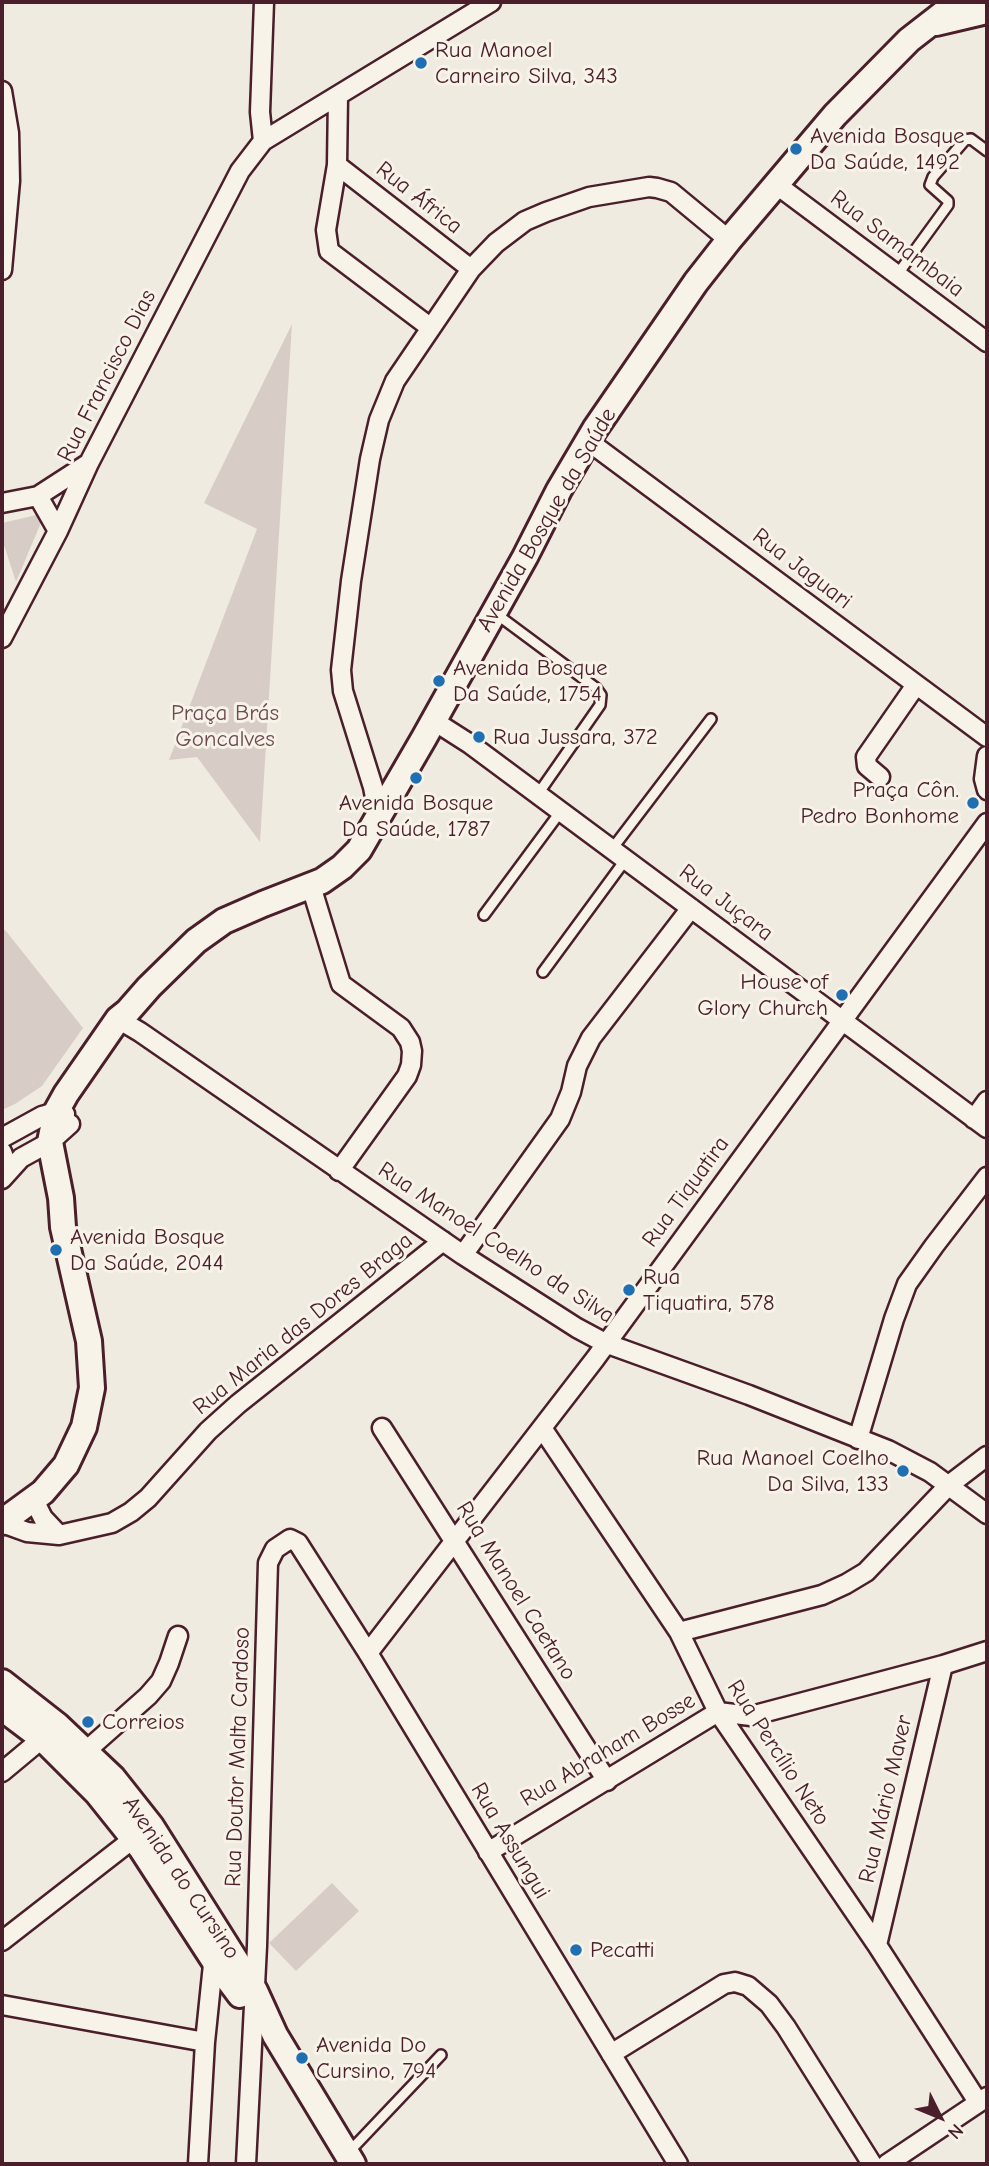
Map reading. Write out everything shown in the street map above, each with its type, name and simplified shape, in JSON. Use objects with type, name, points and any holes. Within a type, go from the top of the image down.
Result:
[{"type":"street","points":[[264,2],[260,112],[264,141],[491,2]]},
{"type":"street","name":"Avenida Bosque da Saúde","points":[[2,1523],[38,1496],[66,1465],[84,1427],[92,1388],[89,1341],[63,1227],[61,1198],[50,1142],[124,1018],[149,986],[195,940],[224,921],[311,886],[342,867],[359,850],[378,813],[434,721],[559,490],[593,444],[659,334],[729,240],[835,115],[909,40],[958,2]]},
{"type":"street","points":[[970,2],[987,9]]},
{"type":"street","points":[[929,25],[987,9]]},
{"type":"street","points":[[2,91],[9,134],[10,181],[2,270]]},
{"type":"street","points":[[338,96],[337,165],[326,230],[328,251],[431,328]]},
{"type":"street","name":"Rua Francisco Dias","points":[[5,631],[240,171],[264,141]]},
{"type":"street","name":"Rua África","points":[[337,165],[471,269]]},
{"type":"street","name":"Rua Samambaia","points":[[777,185],[987,342]]},
{"type":"street","points":[[378,813],[373,786],[346,701],[341,670],[369,459],[385,400],[395,381],[471,269],[496,243],[525,221],[589,197],[649,187],[671,192],[729,240]]},
{"type":"street","name":"Rua Jaguari","points":[[593,444],[987,737]]},
{"type":"street","points":[[2,503],[38,496],[89,463]]},
{"type":"street","points":[[38,496],[58,531]]},
{"type":"street","points":[[2,601],[5,631]]},
{"type":"street","points":[[880,778],[867,766],[866,757],[916,685]]},
{"type":"street","name":"Rua Juçara","points":[[434,721],[538,794],[981,1124]]},
{"type":"street","points":[[987,756],[984,779],[987,790]]},
{"type":"street","name":"Rua Tiquatira","points":[[368,1653],[542,1428],[987,823]]},
{"type":"street","points":[[311,886],[341,984],[401,1028],[412,1051],[407,1076],[340,1171]]},
{"type":"street","points":[[463,1255],[560,1119],[571,1093],[580,1059],[591,1038],[691,908]]},
{"type":"street","name":"Rua Manoel Coelho da Silva","points":[[124,1018],[340,1171],[566,1322],[605,1343],[749,1395],[909,1460],[949,1485],[987,1514]]},
{"type":"street","points":[[981,1124],[987,1101]]},
{"type":"street","points":[[2,1138],[42,1116],[66,1117]]},
{"type":"street","name":"Avenida Bosque da Saúde","points":[[61,1198],[66,1117]]},
{"type":"street","points":[[3,1178],[21,1158],[50,1142]]},
{"type":"street","points":[[2,1152],[5,1160],[3,1178]]},
{"type":"street","points":[[858,1439],[907,1284],[987,1177]]},
{"type":"street","name":"Rua Maria das Dores Braga","points":[[2,1523],[27,1532],[60,1535],[112,1523],[131,1512],[148,1498],[208,1431],[238,1404],[443,1241]]},
{"type":"street","name":"Rua Manoel Caetano","points":[[383,1428],[607,1781]]},
{"type":"street","name":"Rua Percílio Neto","points":[[542,1428],[679,1632],[718,1712],[983,2100]]},
{"type":"street","points":[[679,1632],[822,1595],[846,1584],[866,1572],[949,1485],[987,1456]]},
{"type":"street","points":[[38,1496],[37,1506],[43,1518],[60,1535]]},
{"type":"street","name":"Rua Doutor Malta Cardoso","points":[[246,2164],[255,2002],[268,1563],[275,1549],[283,1542],[290,1539],[298,1544]]},
{"type":"street","name":"Rua Assungui","points":[[298,1544],[368,1653],[678,2164]]},
{"type":"street","points":[[77,1759],[155,1688],[169,1663],[178,1636]]},
{"type":"street","points":[[718,1712],[751,1716],[987,1651]]},
{"type":"street","name":"Rua Mário Maver","points":[[877,1945],[943,1665]]},
{"type":"street","name":"Avenida do Cursino","points":[[2,1682],[77,1759],[113,1778],[213,1959],[255,2002]]},
{"type":"street","name":"Avenida do Cursino","points":[[2,1708],[50,1732]]},
{"type":"street","name":"Rua Abraham Bosse","points":[[488,1852],[718,1712]]},
{"type":"street","points":[[2,1772],[50,1732]]},
{"type":"street","points":[[2,1941],[142,1832]]},
{"type":"street","name":"Avenida do Cursino","points":[[142,1832],[219,1935],[255,2002],[350,2159]]},
{"type":"street","points":[[198,2164],[205,2042],[213,1959],[219,1935]]},
{"type":"street","points":[[611,2054],[723,1984],[735,1982],[748,1986],[769,2004],[786,2027],[872,2164]]},
{"type":"street","points":[[2,2004],[205,2042]]},
{"type":"street","points":[[887,2164],[983,2100]]},
{"type":"lane","points":[[897,275],[948,205],[948,201],[930,185],[933,177],[965,140],[971,139],[987,150]]},
{"type":"lane","points":[[494,612],[596,688],[601,695],[600,705],[538,794]]},
{"type":"lane","points":[[543,972],[711,719]]},
{"type":"lane","points":[[484,915],[561,811]]},
{"type":"lane","points":[[350,2159],[442,2055]]},
{"type":"green space","name":"Praça Brás Goncalves","points":[[292,324],[260,842],[197,757],[169,760],[257,529],[204,503]]},
{"type":"green space","points":[[45,513],[16,582],[2,539],[2,523]]},
{"type":"green space","points":[[2,929],[83,1028],[42,1086],[2,1110]]},
{"type":"green space","points":[[332,1883],[359,1911],[296,1971],[269,1943]]},
{"type":"place","name":"Rua Manoel Carneiro Silva, 343","points":[[421,63]]},
{"type":"place","name":"Avenida Bosque Da Saúde, 1492","points":[[796,149]]},
{"type":"place","name":"Avenida Bosque Da Saúde, 1754","points":[[439,681]]},
{"type":"place","name":"Rua Jussara, 372","points":[[479,737]]},
{"type":"place","name":"Avenida Bosque Da Saúde, 1787","points":[[416,778]]},
{"type":"place","name":"Praça Côn. Pedro Bonhome","points":[[973,803]]},
{"type":"place","name":"House of Glory Church","points":[[842,995]]},
{"type":"place","name":"Avenida Bosque Da Saúde, 2044","points":[[56,1250]]},
{"type":"place","name":"Rua Tiquatira, 578","points":[[629,1290]]},
{"type":"place","name":"Rua Manoel Coelho Da Silva, 133","points":[[903,1471]]},
{"type":"place","name":"Correios","points":[[88,1722]]},
{"type":"place","name":"Pecatti","points":[[576,1950]]},
{"type":"place","name":"Avenida Do Cursino, 794","points":[[302,2058]]}]
